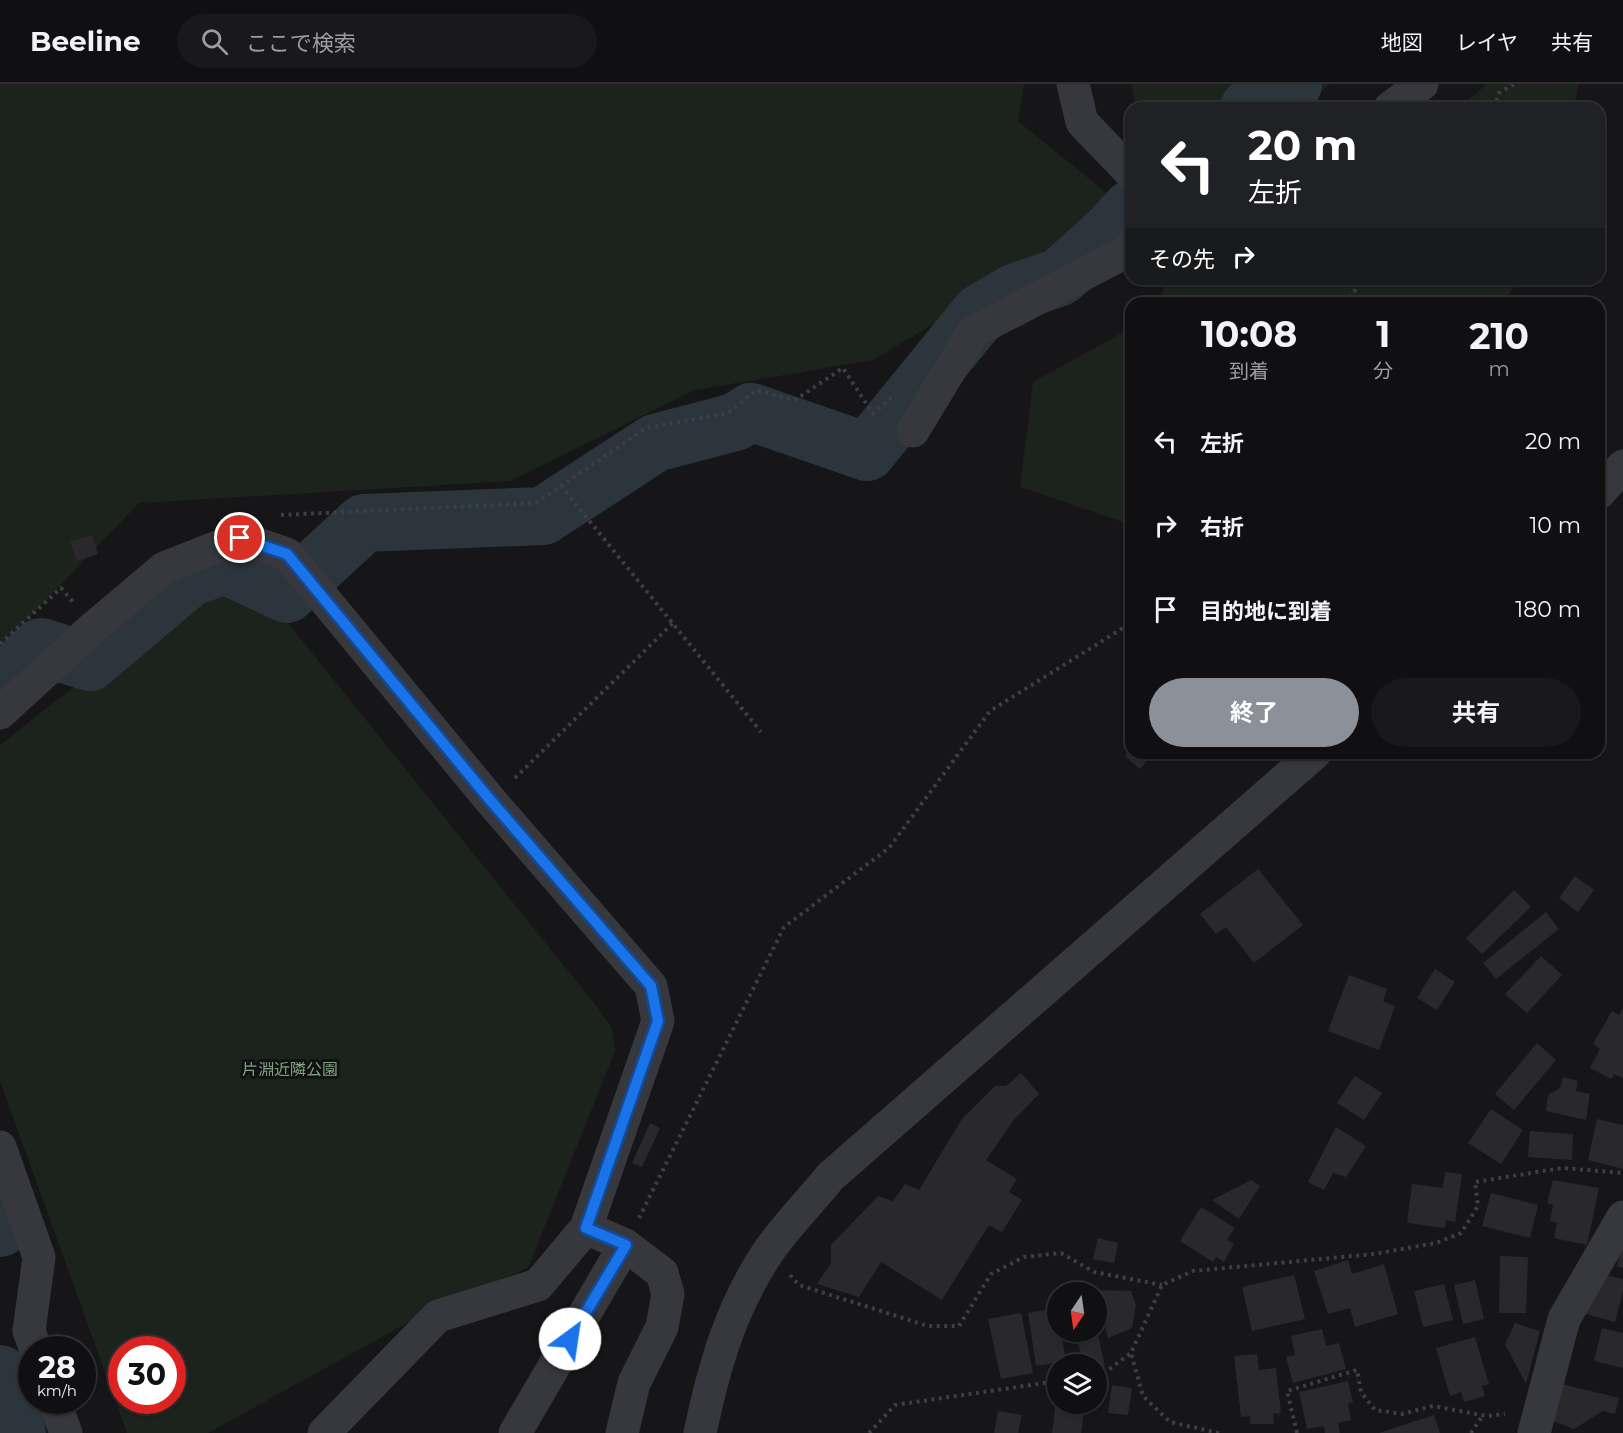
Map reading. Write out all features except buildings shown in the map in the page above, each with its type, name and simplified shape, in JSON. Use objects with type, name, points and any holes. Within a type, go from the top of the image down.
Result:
[{"type":"street","points":[[1073,84],[1082,122],[1125,167]]},
{"type":"street","points":[[1398,102],[1422,84]]},
{"type":"street","points":[[913,431],[973,332],[1125,252]]},
{"type":"street","points":[[1605,486],[1623,466]]},
{"type":"street","points":[[0,713],[94,627],[164,568],[240,538],[287,554],[491,801],[651,986],[658,1021],[586,1228],[538,1285],[438,1316],[324,1433]]},
{"type":"street","points":[[700,1433],[712,1375],[737,1307],[769,1252],[830,1177],[1309,759]]},
{"type":"street","points":[[0,1147],[39,1257],[29,1331],[31,1336]]},
{"type":"street","points":[[1525,1423],[1564,1319],[1623,1217]]},
{"type":"street","points":[[586,1228],[626,1245],[662,1273],[669,1294],[662,1327],[634,1383],[621,1433]]},
{"type":"street","points":[[515,1433],[626,1245]]},
{"type":"street","points":[[59,1414],[66,1433]]},
{"type":"path","points":[[1496,102],[1499,93],[1514,84]]},
{"type":"path","points":[[1349,297],[1360,285]]},
{"type":"path","points":[[280,515],[536,503],[646,428],[728,413],[756,390],[795,400],[843,368],[873,414],[896,394]]},
{"type":"path","points":[[561,486],[761,732]]},
{"type":"path","points":[[0,644],[61,588],[94,627]]},
{"type":"path","points":[[491,801],[673,623]]},
{"type":"path","points":[[626,1245],[784,927],[889,848],[990,711],[1125,627]]},
{"type":"path","points":[[769,1252],[799,1285],[928,1326],[959,1326],[991,1275],[1024,1257],[1061,1253],[1094,1272],[1162,1285],[1193,1270],[1374,1254],[1436,1243],[1461,1233],[1479,1206],[1474,1182],[1562,1168],[1623,1173]]},
{"type":"path","points":[[1107,1370],[1131,1353],[1162,1285]]},
{"type":"path","points":[[1131,1353],[1143,1396],[1170,1422],[1219,1433]]},
{"type":"path","points":[[1297,1433],[1287,1391],[1357,1370],[1361,1392],[1376,1410],[1402,1414],[1433,1406],[1525,1423]]},
{"type":"path","points":[[869,1433],[895,1405],[1047,1383]]},
{"type":"path","points":[[1471,1433],[1483,1415]]},
{"type":"green space","points":[[0,84],[1024,84],[1018,121],[1125,208],[873,360],[695,390],[510,481],[139,503],[0,648]]},
{"type":"green space","points":[[1131,84],[1330,84],[1308,102],[1135,102]]},
{"type":"green space","points":[[1487,84],[1579,84],[1574,102],[1466,102]]},
{"type":"green space","points":[[1165,285],[1516,285],[1506,297],[1161,297]]},
{"type":"green space","points":[[1125,331],[1125,523],[1020,487],[1033,382]]},
{"type":"green space","name":"片淵近隣公園","points":[[237,588],[275,607],[612,1028],[615,1051],[528,1268],[440,1305],[208,1433],[127,1433],[120,1414],[186,1414],[186,1336],[108,1336],[108,1380],[96,1347],[96,1336],[92,1336],[0,1081],[0,745],[191,595]]},
{"type":"waterway","points":[[1260,102],[1293,84]]},
{"type":"waterway","points":[[0,691],[41,647],[90,662],[189,578],[225,565],[287,594],[364,523],[543,516],[655,443],[735,422],[751,412],[867,452],[980,313],[1014,293],[1060,277],[1125,216]]},
{"type":"waterway","points":[[0,1192],[3,1201],[0,1228]]},
{"type":"waterway","points":[[0,1374],[17,1433]]},
{"type":"route","points":[[240,538],[287,554],[491,801],[651,986],[658,1021],[586,1228],[626,1245],[570,1339]]}]
